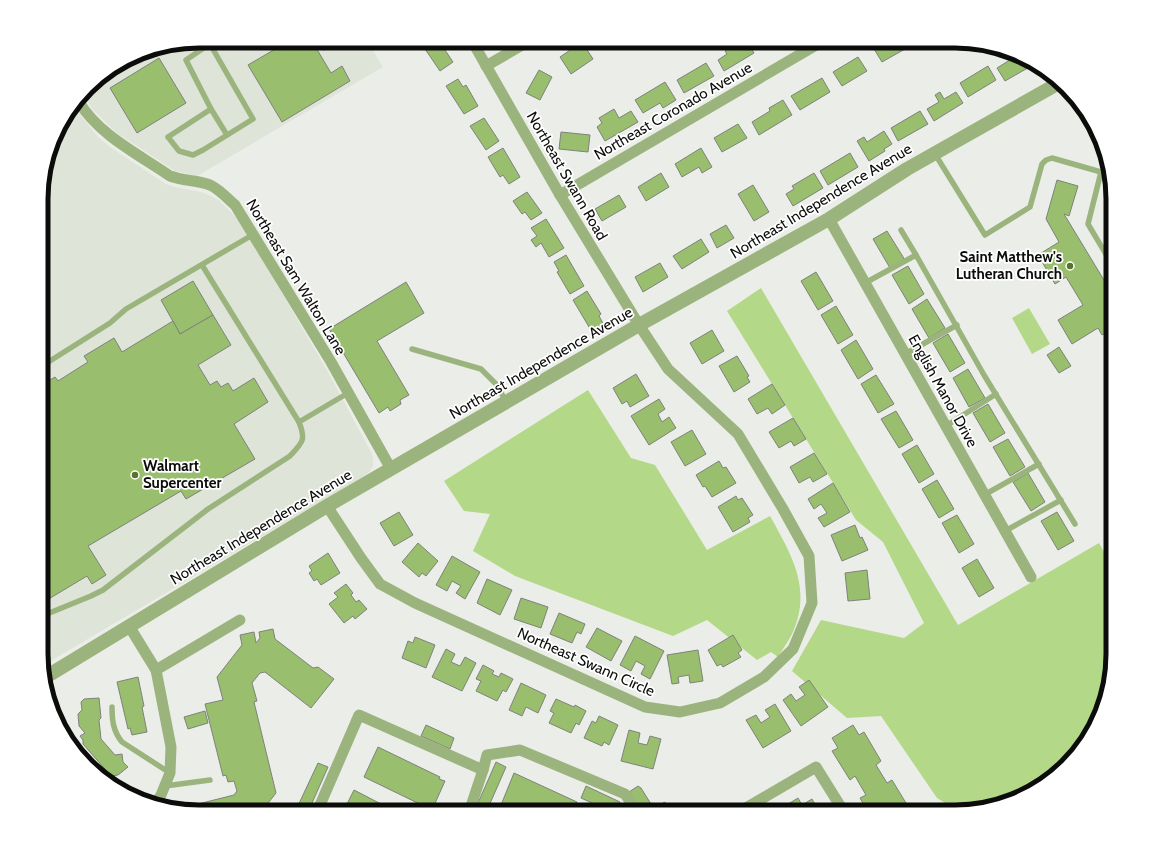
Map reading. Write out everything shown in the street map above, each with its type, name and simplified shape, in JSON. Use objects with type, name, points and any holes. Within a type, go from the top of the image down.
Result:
[{"type":"street","name":"Northeast Swann Road","points":[[476,48],[560,195],[639,325]]},
{"type":"street","points":[[486,66],[517,48]]},
{"type":"street","name":"Northeast Coronado Avenue","points":[[560,195],[811,48]]},
{"type":"street","name":"Northeast Independence Avenue","points":[[49,675],[327,506],[639,325],[829,219],[907,169],[1054,86]]},
{"type":"street","name":"Northeast Sam Walton Lane","points":[[81,105],[91,119],[105,132],[170,176],[210,185],[235,204],[348,393],[391,469]]},
{"type":"street","name":"English Manor Drive","points":[[829,219],[1031,577]]},
{"type":"street","name":"Northeast Swann Circle","points":[[327,506],[380,584],[415,603],[645,707],[680,712],[720,703],[764,677],[794,648],[812,603],[809,556],[738,434],[668,369],[639,325]]},
{"type":"street","points":[[156,670],[240,620]]},
{"type":"street","points":[[129,626],[156,670],[171,747],[170,773],[158,799]]},
{"type":"street","points":[[320,805],[359,715],[483,770]]},
{"type":"street","points":[[471,805],[487,755],[520,750],[625,794],[632,805]]},
{"type":"street","points":[[751,805],[816,767],[840,805]]},
{"type":"lane","points":[[204,48],[186,60],[226,135]]},
{"type":"lane","points":[[211,109],[168,137],[180,151],[193,154],[253,119],[215,48]]},
{"type":"lane","points":[[935,154],[985,235],[1030,207],[1042,164],[1046,160],[1052,158],[1101,172],[1088,224],[1106,254]]},
{"type":"lane","points":[[901,230],[996,394],[1075,524]]},
{"type":"lane","points":[[48,362],[110,322],[126,309],[254,234]]},
{"type":"lane","points":[[865,283],[916,255]]},
{"type":"lane","points":[[48,614],[104,590],[208,509],[290,456],[300,444],[304,434],[299,422],[202,265]]},
{"type":"lane","points":[[905,354],[957,325]]},
{"type":"lane","points":[[412,349],[481,369],[496,384],[506,402]]},
{"type":"lane","points":[[299,422],[348,393]]},
{"type":"lane","points":[[945,426],[996,394]]},
{"type":"lane","points":[[984,495],[1039,464]]},
{"type":"lane","points":[[1005,531],[1060,500]]},
{"type":"lane","points":[[112,707],[112,718],[116,735],[122,742],[170,773]]},
{"type":"lane","points":[[165,786],[210,780]]},
{"type":"shaded area","points":[[371,48],[383,67],[197,176],[175,171],[117,133],[92,109],[87,99],[92,92],[107,79],[124,68],[141,60],[160,53],[180,49]]},
{"type":"shaded area","points":[[77,111],[98,137],[110,147],[166,184],[201,192],[220,201],[241,223],[328,372],[372,454],[373,466],[366,475],[48,662],[48,189],[56,151],[68,124]]},
{"type":"green space","points":[[761,288],[958,625],[1099,543],[1106,556],[1106,664],[1101,693],[1090,721],[1075,746],[1062,761],[1047,774],[1022,789],[994,800],[965,805],[948,805],[937,798],[881,716],[847,718],[792,671],[821,620],[904,638],[924,623],[883,542],[856,520],[727,311]]},
{"type":"green space","points":[[1029,308],[1050,344],[1032,354],[1012,318]]},
{"type":"green space","points":[[588,390],[631,458],[655,465],[707,550],[770,516],[792,558],[800,587],[798,618],[792,634],[778,657],[771,652],[757,660],[707,620],[673,636],[515,576],[473,551],[490,514],[464,511],[444,481]]},
{"type":"building","points":[[277,48],[316,48],[331,73],[342,66],[350,81],[282,122],[248,65]]},
{"type":"building","points":[[323,48],[334,48],[323,50]]},
{"type":"building","points":[[444,48],[453,62],[440,71],[425,49]]},
{"type":"building","points":[[573,48],[586,48],[593,59],[571,74],[560,57]]},
{"type":"building","points":[[730,48],[751,48],[754,53],[724,71],[718,60],[727,54],[725,51]]},
{"type":"building","points":[[904,48],[905,49],[882,62],[874,49]]},
{"type":"building","points":[[858,57],[867,71],[842,86],[833,72]]},
{"type":"building","points":[[159,58],[186,103],[137,133],[110,88]]},
{"type":"building","points":[[1011,59],[1029,67],[1005,81],[997,68]]},
{"type":"building","points":[[706,63],[714,76],[684,93],[677,80]]},
{"type":"building","points":[[988,66],[996,80],[968,97],[960,83]]},
{"type":"building","points":[[539,70],[552,77],[540,100],[526,93]]},
{"type":"building","points":[[822,78],[830,92],[800,110],[791,96]]},
{"type":"building","points":[[458,79],[463,87],[466,85],[478,106],[464,114],[446,86]]},
{"type":"building","points":[[665,82],[676,100],[663,108],[660,103],[643,113],[635,100]]},
{"type":"building","points":[[940,92],[944,99],[956,92],[963,103],[934,121],[927,109],[939,102],[935,95]]},
{"type":"building","points":[[783,100],[792,115],[759,135],[752,122],[770,111],[769,108]]},
{"type":"building","points":[[614,109],[619,118],[631,111],[638,122],[605,141],[597,127],[602,123],[599,118]]},
{"type":"building","points":[[920,111],[928,124],[898,141],[891,128]]},
{"type":"building","points":[[484,118],[499,141],[486,150],[470,126]]},
{"type":"building","points":[[738,124],[747,138],[722,152],[714,138]]},
{"type":"building","points":[[884,131],[892,144],[884,149],[885,151],[869,161],[857,141],[864,137],[867,142]]},
{"type":"building","points":[[561,132],[590,135],[588,152],[559,149]]},
{"type":"building","points":[[503,148],[520,177],[509,184],[503,175],[500,177],[488,157]]},
{"type":"building","points":[[701,148],[712,167],[702,173],[699,167],[682,177],[675,164]]},
{"type":"building","points":[[850,153],[858,167],[828,185],[820,171]]},
{"type":"building","points":[[661,173],[669,187],[646,201],[638,187]]},
{"type":"building","points":[[814,173],[823,188],[793,206],[786,194],[794,189],[792,186]]},
{"type":"building","name":"Saint Matthew's Lutheran Church","points":[[1057,180],[1078,186],[1069,216],[1064,214],[1106,283],[1106,333],[1102,335],[1098,328],[1072,344],[1058,320],[1083,305],[1066,277],[1055,284],[1038,255],[1059,242],[1046,219]]},
{"type":"building","points":[[753,185],[769,212],[754,221],[738,194]]},
{"type":"building","points":[[527,192],[542,213],[531,220],[525,212],[522,214],[513,201]]},
{"type":"building","points":[[619,195],[626,207],[602,221],[595,209]]},
{"type":"building","points":[[546,219],[564,248],[549,257],[541,243],[536,247],[531,240],[537,236],[531,228]]},
{"type":"building","points":[[726,225],[734,238],[717,248],[710,234]]},
{"type":"building","points":[[887,231],[905,260],[890,268],[873,239]]},
{"type":"building","points":[[701,239],[709,252],[682,269],[673,256]]},
{"type":"building","points":[[566,255],[584,286],[570,294],[557,272],[559,271],[554,262]]},
{"type":"building","points":[[660,263],[668,277],[643,292],[635,277]]},
{"type":"building","points":[[908,266],[924,294],[909,304],[892,275]]},
{"type":"building","points":[[816,272],[833,301],[818,310],[801,281]]},
{"type":"building","points":[[193,281],[213,315],[180,334],[161,300]]},
{"type":"building","points":[[406,282],[424,313],[377,341],[409,395],[400,400],[401,404],[390,411],[388,407],[379,413],[329,329]]},
{"type":"building","points":[[587,291],[601,314],[599,316],[604,325],[592,332],[573,300]]},
{"type":"building","points":[[927,299],[945,328],[929,338],[912,309]]},
{"type":"building","points":[[836,306],[853,335],[838,344],[821,315]]},
{"type":"building","name":"Walmart Supercenter","points":[[213,315],[231,345],[198,365],[210,385],[217,381],[221,387],[228,383],[233,391],[254,378],[268,402],[234,424],[255,459],[186,499],[181,491],[88,546],[106,575],[92,584],[87,576],[48,599],[48,381],[55,377],[58,381],[88,362],[84,356],[114,338],[122,352],[173,321],[180,334]]},
{"type":"building","points":[[712,330],[724,351],[702,364],[690,343]]},
{"type":"building","points":[[948,334],[965,363],[950,372],[933,343]]},
{"type":"building","points":[[856,340],[873,369],[858,379],[841,350]]},
{"type":"building","points":[[1059,347],[1071,366],[1059,373],[1047,355]]},
{"type":"building","points":[[737,356],[749,376],[747,377],[750,382],[734,392],[719,366]]},
{"type":"building","points":[[968,369],[985,398],[969,407],[953,378]]},
{"type":"building","points":[[636,374],[649,396],[630,407],[627,401],[622,404],[613,388]]},
{"type":"building","points":[[876,375],[894,404],[878,413],[861,384]]},
{"type":"building","points":[[772,384],[785,405],[772,414],[768,408],[757,414],[748,399]]},
{"type":"building","points":[[659,399],[665,409],[658,414],[662,422],[669,417],[676,428],[649,445],[631,416]]},
{"type":"building","points":[[988,404],[1005,433],[990,442],[973,413]]},
{"type":"building","points":[[896,411],[913,440],[899,448],[881,419]]},
{"type":"building","points":[[793,418],[806,439],[794,446],[791,441],[779,448],[769,432]]},
{"type":"building","points":[[692,430],[706,454],[685,466],[671,442]]},
{"type":"building","points":[[1008,439],[1025,467],[1010,476],[993,447]]},
{"type":"building","points":[[917,445],[934,474],[919,483],[902,454]]},
{"type":"building","points":[[814,453],[827,474],[813,482],[810,477],[799,483],[790,467]]},
{"type":"building","points":[[719,461],[723,468],[726,467],[736,483],[712,497],[705,486],[703,487],[696,475]]},
{"type":"building","points":[[1028,473],[1045,502],[1031,511],[1013,482]]},
{"type":"building","points":[[937,480],[954,509],[939,518],[922,489]]},
{"type":"building","points":[[833,483],[850,512],[824,527],[818,518],[827,513],[821,504],[814,509],[808,499]]},
{"type":"building","points":[[736,496],[738,500],[742,498],[753,515],[748,518],[750,522],[733,532],[718,507]]},
{"type":"building","points":[[399,512],[413,535],[394,546],[380,523]]},
{"type":"building","points":[[1057,512],[1074,541],[1058,550],[1041,521]]},
{"type":"building","points":[[957,515],[974,544],[959,553],[942,523]]},
{"type":"building","points":[[855,525],[860,538],[862,537],[868,550],[842,561],[831,535]]},
{"type":"building","points":[[418,543],[438,561],[426,576],[422,573],[419,577],[402,562]]},
{"type":"building","points":[[328,553],[340,573],[321,585],[317,579],[314,581],[309,573],[312,571],[309,566]]},
{"type":"building","points":[[452,556],[480,572],[465,599],[456,593],[461,586],[452,581],[447,591],[436,585]]},
{"type":"building","points":[[977,559],[994,588],[979,597],[962,568]]},
{"type":"building","points":[[867,570],[870,599],[848,601],[845,573]]},
{"type":"building","points":[[487,579],[512,590],[500,615],[477,603]]},
{"type":"building","points":[[346,584],[353,593],[351,595],[356,602],[359,600],[367,609],[355,619],[353,616],[344,623],[329,604],[338,597],[334,593]]},
{"type":"building","points":[[521,598],[548,607],[541,628],[514,619]]},
{"type":"building","points":[[559,613],[585,624],[581,634],[577,632],[572,643],[550,634]]},
{"type":"building","points":[[597,628],[622,641],[611,661],[586,647]]},
{"type":"building","points":[[273,629],[275,639],[313,668],[318,667],[334,679],[311,708],[265,672],[260,673],[252,683],[257,701],[254,702],[276,793],[267,805],[194,805],[234,795],[237,791],[234,781],[228,782],[226,775],[223,776],[205,704],[223,700],[217,677],[242,645],[240,635],[254,632],[256,643],[260,638],[259,632]]},
{"type":"building","points":[[733,635],[742,650],[738,653],[741,657],[723,667],[721,664],[717,666],[708,650]]},
{"type":"building","points":[[635,636],[664,651],[650,679],[641,674],[645,666],[636,661],[631,671],[620,665]]},
{"type":"building","points":[[415,637],[435,645],[426,668],[402,658],[408,641],[413,643]]},
{"type":"building","points":[[446,649],[455,654],[451,662],[460,666],[465,657],[476,663],[462,691],[432,677]]},
{"type":"building","points":[[698,650],[703,681],[690,683],[689,675],[678,677],[679,683],[672,684],[667,655]]},
{"type":"building","points":[[483,665],[494,671],[492,674],[499,677],[501,673],[513,679],[506,692],[503,690],[497,701],[476,691],[481,681],[476,679]]},
{"type":"building","points":[[138,677],[144,706],[142,707],[147,732],[132,735],[130,728],[128,729],[117,682]]},
{"type":"building","points":[[809,680],[828,707],[801,726],[783,700],[791,694],[796,701],[805,695],[799,687]]},
{"type":"building","points":[[521,683],[546,695],[538,713],[526,707],[522,716],[509,710]]},
{"type":"building","points":[[99,698],[101,739],[115,755],[122,754],[123,762],[128,767],[118,775],[111,776],[83,744],[83,740],[80,736],[85,733],[79,726],[78,714],[82,710],[81,702],[84,699]]},
{"type":"building","points":[[556,699],[574,707],[575,705],[586,711],[579,725],[576,723],[571,733],[549,723],[554,713],[550,711]]},
{"type":"building","points":[[775,704],[791,731],[763,748],[746,720],[756,715],[761,723],[770,717],[765,710]]},
{"type":"building","points":[[205,711],[208,723],[188,729],[184,717]]},
{"type":"building","points":[[599,716],[618,725],[609,745],[604,742],[602,746],[584,738],[592,721],[596,723]]},
{"type":"building","points":[[426,725],[454,738],[450,749],[421,736]]},
{"type":"building","points":[[853,725],[859,735],[864,732],[881,761],[876,765],[887,783],[892,780],[907,805],[864,805],[860,798],[866,795],[855,776],[850,780],[832,751],[838,748],[832,738]]},
{"type":"building","points":[[629,730],[640,733],[638,743],[647,745],[650,736],[661,739],[653,769],[621,761]]},
{"type":"building","points":[[378,747],[440,777],[439,779],[445,781],[434,805],[422,805],[364,777]]},
{"type":"building","points":[[496,762],[506,767],[489,805],[482,805],[478,803]]},
{"type":"building","points":[[318,763],[328,767],[311,805],[298,805]]},
{"type":"building","points":[[514,773],[577,802],[576,805],[501,805]]},
{"type":"building","points":[[586,786],[620,802],[618,805],[596,805],[581,798]]},
{"type":"building","points":[[638,786],[641,788],[652,805],[637,805],[629,792]]},
{"type":"building","points":[[354,790],[383,805],[346,805]]},
{"type":"building","points":[[798,798],[802,805],[786,805]]},
{"type":"building","points":[[812,799],[815,805],[802,805]]},
{"type":"place","name":"Saint Matthew's Lutheran Church","points":[[1070,266]]},
{"type":"place","name":"Walmart Supercenter","points":[[135,475]]}]
